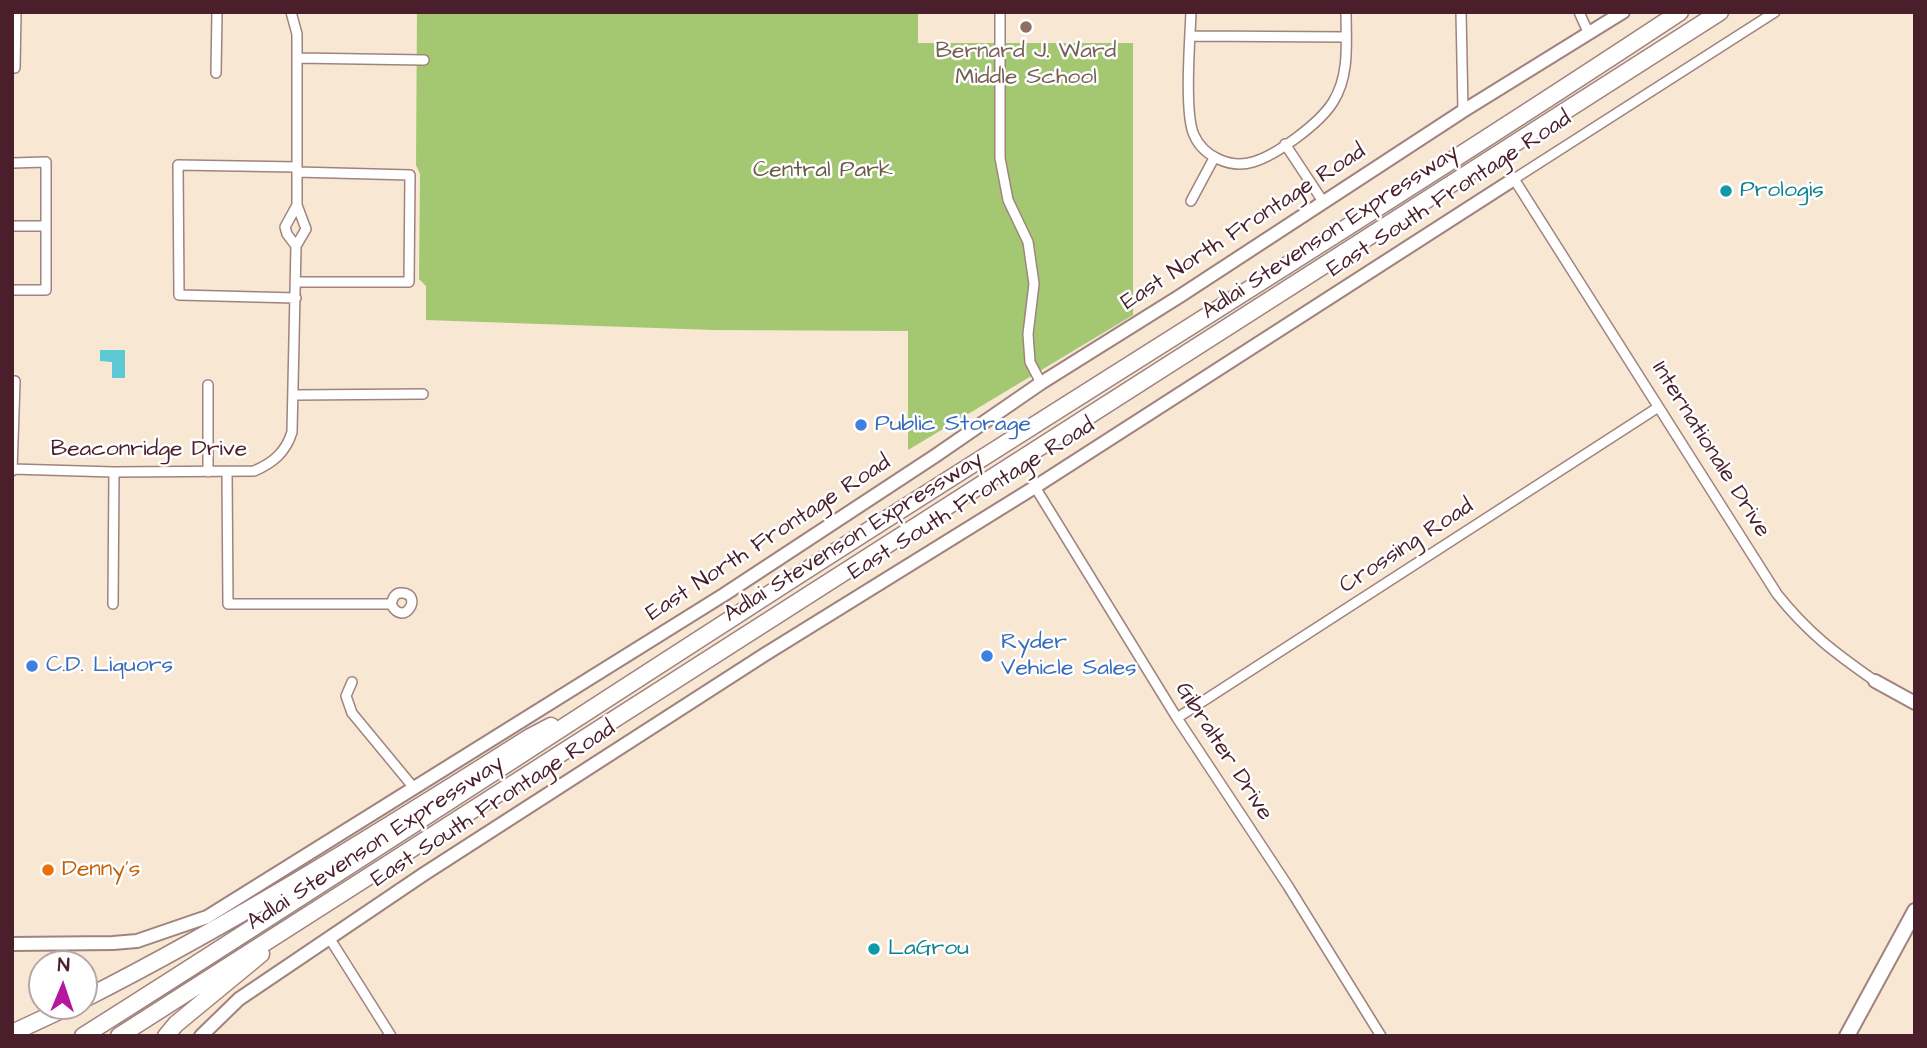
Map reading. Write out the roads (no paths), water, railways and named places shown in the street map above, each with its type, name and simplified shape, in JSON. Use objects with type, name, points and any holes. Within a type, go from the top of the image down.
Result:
[{"type":"highway","name":"Adlai Stevenson Expressway","points":[[83,1036],[1680,12]]},
{"type":"highway","name":"Adlai Stevenson Expressway","points":[[119,1036],[1720,12]]},
{"type":"highway","points":[[98,992],[329,863],[530,737],[634,683]]},
{"type":"highway","points":[[166,1036],[176,1024],[246,969],[289,929]]},
{"type":"highway","points":[[12,1033],[40,1020]]},
{"type":"main road","points":[[1847,1036],[1915,911]]},
{"type":"street","points":[[15,68],[16,12]]},
{"type":"street","points":[[216,73],[217,12]]},
{"type":"street","name":"Beaconridge Drive","points":[[12,470],[254,471],[266,466],[284,451],[292,432],[296,246],[306,224],[297,205],[296,24],[291,12]]},
{"type":"street","points":[[1000,12],[1000,158],[1008,200],[1028,242],[1034,284],[1028,334],[1030,362],[1041,383]]},
{"type":"street","points":[[1191,12],[1190,125],[1200,145],[1214,158],[1227,162],[1252,163],[1318,121],[1334,101],[1344,75],[1346,12]]},
{"type":"street","points":[[1461,12],[1463,111]]},
{"type":"street","points":[[1579,12],[1589,34]]},
{"type":"street","name":"East North Frontage Road","points":[[12,944],[137,941],[207,917],[713,601],[935,456],[1041,383],[1463,111],[1623,12]]},
{"type":"street","name":"East South Frontage Road","points":[[201,1036],[239,999],[424,874],[764,655],[1035,487],[1775,12]]},
{"type":"street","points":[[1191,36],[1346,37]]},
{"type":"street","points":[[297,58],[424,60]]},
{"type":"street","points":[[1285,144],[1324,203]]},
{"type":"street","points":[[1191,201],[1214,158]]},
{"type":"street","points":[[12,163],[46,162],[46,290],[12,290]]},
{"type":"street","points":[[296,282],[409,282],[410,175],[178,165],[179,295],[296,298]]},
{"type":"street","name":"Internationale Drive","points":[[1514,178],[1756,563],[1799,622],[1831,650],[1875,681],[1915,703]]},
{"type":"street","name":"Beaconridge Drive","points":[[296,246],[285,227],[297,205]]},
{"type":"street","points":[[12,226],[46,226]]},
{"type":"street","points":[[12,470],[15,381]]},
{"type":"street","points":[[208,385],[208,472]]},
{"type":"street","points":[[294,395],[423,394]]},
{"type":"street","name":"Crossing Road","points":[[1177,718],[1657,408]]},
{"type":"street","points":[[113,604],[114,472]]},
{"type":"street","points":[[227,472],[228,604],[391,604]]},
{"type":"street","name":"Gibralter Drive","points":[[1035,487],[1177,718],[1290,889],[1381,1036]]},
{"type":"street","points":[[352,682],[346,696],[352,713],[414,788]]},
{"type":"street","points":[[330,939],[391,1036]]},
{"type":"water","points":[[100,350],[125,350],[125,378],[112,378],[112,362],[100,361]]},
{"type":"place","name":"Bernard J. Ward Middle School","points":[[1026,27]]},
{"type":"place","name":"Prologis","points":[[1726,191]]},
{"type":"place","name":"Public Storage","points":[[861,425]]},
{"type":"place","name":"Ryder Vehicle Sales","points":[[987,656]]},
{"type":"place","name":"C.D. Liquors","points":[[32,666]]},
{"type":"place","name":"Denny's","points":[[48,870]]},
{"type":"place","name":"LaGrou","points":[[874,949]]},
{"type":"park label","name":"Central Park","points":[[823,171]]}]
